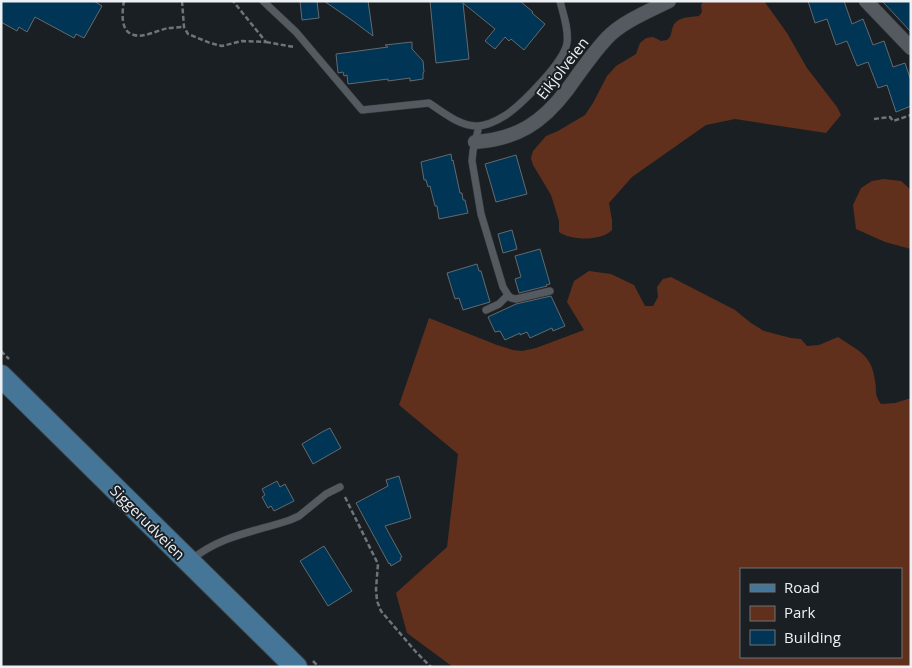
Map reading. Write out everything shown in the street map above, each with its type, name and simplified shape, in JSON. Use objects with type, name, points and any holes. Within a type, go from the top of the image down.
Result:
[{"type":"main road","name":"Siggerudveien","points":[[1,376],[296,667]]},
{"type":"street","name":"Eikjolveien","points":[[475,142],[488,141],[510,135],[523,130],[542,118],[560,100],[607,37],[624,25],[669,1]]},
{"type":"street","points":[[866,1],[911,48]]},
{"type":"lane","points":[[262,1],[296,32],[362,110],[429,103],[460,122],[479,126],[499,119],[514,109],[560,59],[567,44],[567,28],[560,1]]},
{"type":"lane","points":[[479,126],[472,161],[481,214],[503,287],[508,295],[516,300],[550,291]]},
{"type":"lane","points":[[486,310],[499,304],[508,295]]},
{"type":"lane","points":[[189,562],[202,551],[218,542],[290,520],[326,494],[340,487]]},
{"type":"path","points":[[124,1],[122,10],[123,23],[126,31],[133,35],[140,36],[168,28],[184,27]]},
{"type":"path","points":[[182,1],[184,27],[188,34],[210,43],[222,46],[242,41],[266,42],[310,49]]},
{"type":"path","points":[[233,1],[266,42]]},
{"type":"path","points":[[874,119],[890,117],[893,121],[911,115]]},
{"type":"path","points":[[340,487],[377,562],[376,589],[377,601],[381,611],[431,667]]},
{"type":"green space","points":[[704,1],[764,1],[787,33],[807,68],[841,115],[826,133],[735,119],[706,125],[632,177],[609,203],[612,230],[607,234],[594,238],[578,238],[559,232],[559,221],[551,195],[533,165],[531,158],[533,151],[546,136],[585,115],[607,76],[616,66],[636,54],[640,43],[646,38],[653,37],[661,41],[667,40],[676,22],[699,16],[702,12],[701,5]]},
{"type":"green space","points":[[884,179],[901,181],[911,190],[911,249],[885,242],[856,229],[853,205],[861,188],[872,181]]},
{"type":"green space","points":[[589,271],[611,274],[634,285],[645,306],[653,306],[658,297],[657,287],[663,279],[671,277],[735,310],[764,331],[801,339],[807,346],[819,345],[838,337],[863,354],[871,365],[877,395],[881,404],[895,403],[911,398],[911,667],[453,667],[407,633],[396,593],[447,547],[458,454],[399,405],[429,318],[497,345],[522,351],[536,348],[584,330],[567,302],[574,281]]},
{"type":"building","points":[[1,1],[94,1],[102,6],[84,38],[76,34],[74,38],[35,17],[27,32],[19,27],[17,31],[1,22]]},
{"type":"building","points":[[300,1],[317,1],[319,18],[302,20]]},
{"type":"building","points":[[324,1],[368,1],[373,36],[353,21]]},
{"type":"building","points":[[430,1],[520,1],[545,24],[524,50],[511,39],[509,41],[505,37],[495,49],[485,41],[495,29],[463,3],[469,59],[436,63]]},
{"type":"building","points":[[808,1],[844,1],[852,24],[863,19],[873,45],[884,41],[893,67],[905,63],[911,81],[911,106],[896,112],[887,85],[878,88],[868,62],[857,66],[847,41],[836,45],[827,19],[815,23]]},
{"type":"building","points":[[882,1],[911,1],[911,32],[898,18]]},
{"type":"building","points":[[412,42],[412,49],[423,61],[423,79],[410,81],[410,78],[388,81],[388,79],[348,84],[347,75],[344,76],[343,72],[338,73],[336,54]]},
{"type":"building","points":[[451,154],[460,193],[462,193],[463,200],[465,200],[468,213],[439,219],[430,186],[428,187],[426,180],[424,180],[421,162]]},
{"type":"building","points":[[516,155],[527,194],[496,202],[485,164]]},
{"type":"building","points":[[512,230],[517,249],[503,253],[498,234]]},
{"type":"building","points":[[540,249],[550,284],[519,293],[515,279],[521,277],[515,256]]},
{"type":"building","points":[[477,264],[479,271],[481,271],[490,302],[463,310],[459,298],[455,299],[447,273]]},
{"type":"building","points":[[551,296],[565,326],[553,331],[552,328],[530,338],[527,332],[505,340],[500,331],[495,332],[488,317],[516,304]]},
{"type":"building","points":[[330,428],[341,448],[313,464],[302,444]]},
{"type":"building","points":[[399,476],[411,518],[385,526],[402,557],[400,558],[401,560],[391,566],[356,503],[388,486],[386,480]]},
{"type":"building","points":[[277,481],[280,487],[285,484],[294,501],[274,511],[271,506],[268,508],[262,497],[265,495],[262,489]]},
{"type":"building","points":[[324,546],[352,591],[328,606],[300,561]]}]
